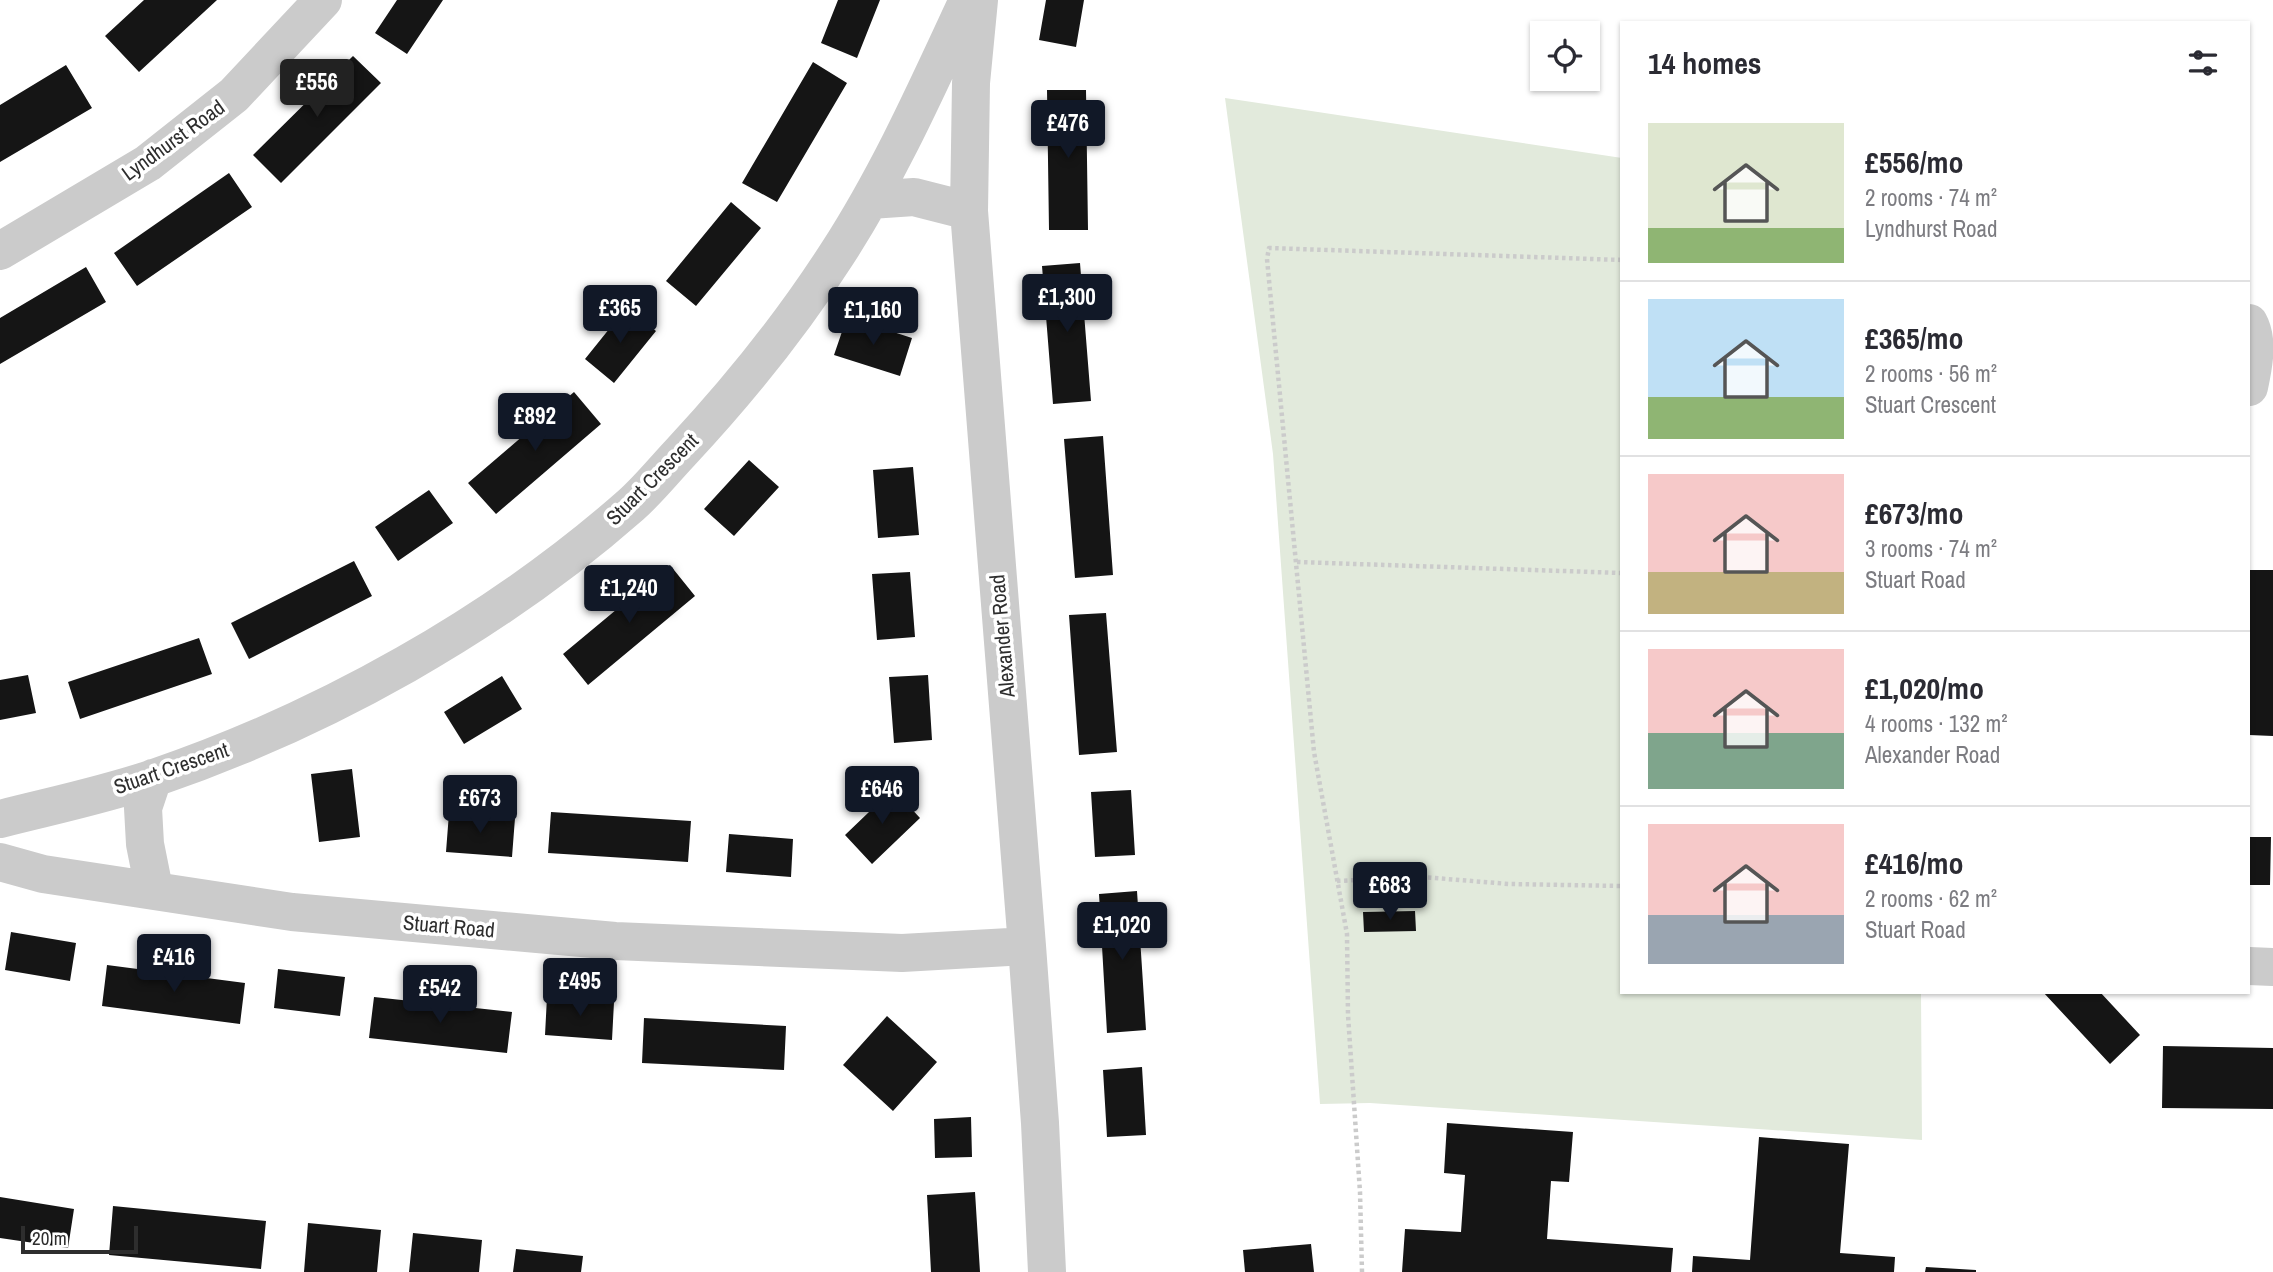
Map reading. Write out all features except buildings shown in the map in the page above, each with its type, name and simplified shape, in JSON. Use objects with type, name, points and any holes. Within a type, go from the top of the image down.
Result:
[{"type":"street","name":"Lyndhurst Road","points":[[0,251],[148,163],[234,95],[323,0]]},
{"type":"street","name":"Stuart Crescent","points":[[0,819],[153,778],[259,737],[362,687],[483,619],[623,512],[709,422],[795,314],[837,255],[870,201],[968,0]]},
{"type":"street","name":"Alexander Road","points":[[979,0],[971,83],[969,211],[1027,946],[1047,1272]]},
{"type":"street","points":[[870,201],[914,197],[969,211]]},
{"type":"street","points":[[2250,325],[2254,349],[2250,379]]},
{"type":"street","points":[[153,778],[143,808],[145,844],[154,889]]},
{"type":"street","name":"Stuart Road","points":[[0,862],[43,874],[292,912],[615,941],[902,953],[1027,946]]},
{"type":"street","points":[[2250,966],[2273,967]]},
{"type":"path","points":[[1362,1272],[1360,1192],[1348,1015],[1347,934],[1314,752],[1267,259],[1269,248],[1620,260]]},
{"type":"path","points":[[1297,562],[1620,573]]},
{"type":"path","points":[[1337,881],[1422,877],[1508,884],[1620,886]]},
{"type":"shaded area","points":[[1225,98],[1620,158],[1620,994],[1921,994],[1922,1140],[1370,1103],[1320,1104],[1273,454]]}]
